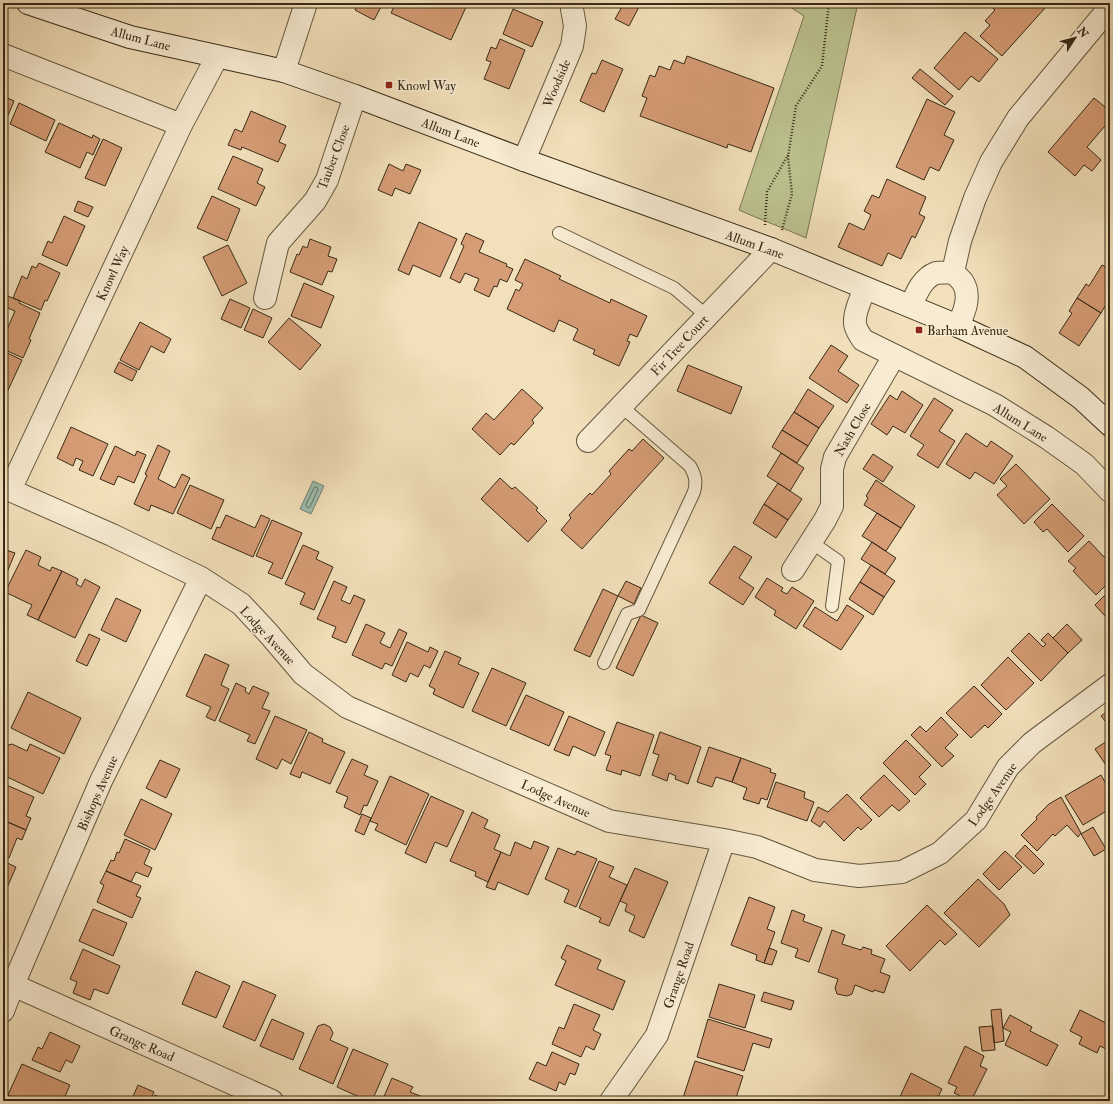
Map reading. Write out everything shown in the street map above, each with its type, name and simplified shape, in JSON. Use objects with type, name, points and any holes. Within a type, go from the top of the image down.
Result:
[{"type":"street","name":"Allum Lane","points":[[28,3],[130,37],[284,71],[355,96],[524,160],[772,237],[865,289],[911,306],[1025,357],[1081,398],[1110,425]]},
{"type":"street","points":[[284,71],[306,3]]},
{"type":"street","name":"Woodside","points":[[524,160],[572,46],[575,26],[571,3]]},
{"type":"street","points":[[953,272],[960,241],[975,198],[991,162],[1018,118],[1110,7]]},
{"type":"street","points":[[3,55],[181,125]]},
{"type":"street","name":"Knowl Way","points":[[7,488],[181,125],[217,57]]},
{"type":"street","name":"Tauber Close","points":[[265,298],[278,243],[315,201],[327,180],[355,96]]},
{"type":"street","name":"Fir Tree Court","points":[[588,441],[706,316],[772,237]]},
{"type":"street","points":[[911,306],[924,281],[936,274],[953,272]]},
{"type":"street","points":[[953,272],[963,282],[967,292],[967,303],[958,326]]},
{"type":"street","name":"Allum Lane","points":[[865,289],[855,322],[858,332],[863,340],[995,405],[1046,437],[1084,464],[1110,491]]},
{"type":"street","name":"Nash Close","points":[[793,570],[825,520],[832,506],[832,469],[835,457],[894,356]]},
{"type":"street","name":"Lodge Avenue","points":[[7,488],[112,535],[200,578],[241,604],[303,674],[347,707],[609,822],[724,840],[757,847],[815,870],[859,876],[902,872],[940,853],[976,820],[1008,767],[1032,744],[1110,685]]},
{"type":"street","name":"Bishops Avenue","points":[[3,1011],[102,781],[200,578]]},
{"type":"street","name":"Grange Road","points":[[612,1101],[657,1035],[724,840]]},
{"type":"street","name":"Grange Road","points":[[13,985],[272,1101]]},
{"type":"lane","points":[[559,233],[674,288],[706,316]]},
{"type":"lane","points":[[604,663],[626,614],[639,610],[694,492],[696,482],[694,473],[690,466],[621,406]]},
{"type":"lane","points":[[811,542],[838,561],[832,606]]},
{"type":"path","points":[[772,237],[792,194],[789,153],[796,106],[822,66],[829,3]]},
{"type":"path","points":[[772,237],[766,223],[767,192],[789,153]]},
{"type":"green space","points":[[784,3],[858,3],[806,238],[739,210],[804,16]]},
{"type":"water","points":[[313,481],[324,486],[311,514],[300,509]]},
{"type":"building","points":[[359,3],[383,3],[374,20],[355,10]]},
{"type":"building","points":[[396,3],[463,3],[462,5],[466,7],[451,40],[391,13]]},
{"type":"building","points":[[624,3],[641,3],[629,26],[615,19]]},
{"type":"building","points":[[987,3],[1039,3],[1045,8],[1002,56],[980,36],[990,25],[985,21],[995,10]]},
{"type":"building","points":[[513,9],[543,22],[532,47],[503,34]]},
{"type":"building","points":[[965,32],[998,59],[979,82],[971,76],[959,90],[934,68]]},
{"type":"building","points":[[500,39],[525,50],[509,89],[484,79],[491,62],[486,60],[491,47],[496,49]]},
{"type":"building","points":[[687,56],[774,88],[751,152],[728,144],[727,148],[640,116],[647,98],[642,96],[650,75],[655,77],[659,66],[670,70],[674,60],[684,64]]},
{"type":"building","points":[[602,60],[623,69],[604,112],[580,101],[592,73],[596,74]]},
{"type":"building","points":[[920,69],[953,96],[945,105],[912,78]]},
{"type":"building","points":[[3,96],[14,101],[7,118],[3,116]]},
{"type":"building","points":[[1094,98],[1110,111],[1110,120],[1087,147],[1101,160],[1092,171],[1084,165],[1075,176],[1048,152]]},
{"type":"building","points":[[927,99],[955,112],[944,135],[954,140],[939,171],[930,167],[924,180],[896,167]]},
{"type":"building","points":[[19,103],[55,120],[46,141],[10,124]]},
{"type":"building","points":[[251,111],[286,126],[279,142],[286,145],[278,162],[242,147],[241,150],[228,145],[235,129],[242,132]]},
{"type":"building","points":[[59,123],[92,138],[93,135],[100,139],[93,155],[87,152],[80,168],[45,152]]},
{"type":"building","points":[[103,139],[122,148],[105,186],[85,178]]},
{"type":"building","points":[[233,156],[263,169],[257,183],[265,187],[256,206],[218,189]]},
{"type":"building","points":[[389,164],[403,171],[406,164],[421,170],[410,194],[395,188],[392,196],[378,190]]},
{"type":"building","points":[[887,179],[926,197],[919,214],[925,217],[915,238],[912,236],[901,259],[888,253],[882,266],[838,247],[849,223],[864,230],[871,215],[864,211],[872,195],[879,198]]},
{"type":"building","points":[[212,196],[240,209],[227,241],[197,228]]},
{"type":"building","points":[[78,201],[93,207],[88,217],[74,211]]},
{"type":"building","points":[[64,216],[85,226],[67,266],[42,255],[48,241],[52,243]]},
{"type":"building","points":[[419,222],[457,239],[440,277],[413,265],[409,275],[398,270]]},
{"type":"building","points":[[466,233],[484,241],[479,252],[507,264],[506,266],[513,269],[507,282],[500,279],[497,287],[494,286],[489,297],[474,290],[479,279],[465,273],[460,283],[450,278],[464,246],[461,244]]},
{"type":"building","points":[[310,239],[331,247],[328,256],[337,259],[332,272],[328,271],[322,285],[290,272],[297,254],[299,255],[303,246],[307,248]]},
{"type":"building","points":[[228,245],[247,283],[222,296],[203,257]]},
{"type":"building","points":[[525,259],[561,276],[559,279],[610,303],[611,299],[647,316],[637,337],[630,334],[627,341],[630,342],[619,366],[593,354],[595,350],[573,340],[578,329],[559,320],[554,332],[507,309],[516,289],[519,291],[523,284],[515,280]]},
{"type":"building","points":[[39,263],[60,273],[47,301],[45,300],[41,310],[13,298],[22,276],[27,279],[32,266],[36,268]]},
{"type":"building","points":[[1102,265],[1110,269],[1110,298],[1101,313],[1077,298],[1086,284],[1089,286]]},
{"type":"building","points":[[304,283],[334,296],[321,328],[291,316]]},
{"type":"building","points":[[3,294],[20,301],[19,303],[40,313],[23,358],[3,349],[5,340],[3,339],[15,311],[3,306]]},
{"type":"building","points":[[1077,298],[1101,313],[1079,346],[1059,333],[1072,313],[1069,311]]},
{"type":"building","points":[[230,299],[250,308],[241,328],[221,319]]},
{"type":"building","points":[[253,309],[272,318],[263,338],[244,330]]},
{"type":"building","points":[[289,318],[321,345],[300,370],[268,342]]},
{"type":"building","points":[[140,322],[171,339],[164,353],[151,346],[139,370],[120,360]]},
{"type":"building","points":[[831,345],[848,356],[838,371],[859,385],[847,403],[809,378]]},
{"type":"building","points":[[3,351],[22,360],[3,401]]},
{"type":"building","points":[[119,362],[137,371],[132,381],[114,372]]},
{"type":"building","points":[[688,365],[742,387],[731,414],[677,391]]},
{"type":"building","points":[[522,389],[543,408],[532,420],[534,423],[514,445],[511,443],[500,455],[472,429],[486,413],[494,420]]},
{"type":"building","points":[[808,389],[834,406],[819,428],[794,412]]},
{"type":"building","points":[[902,391],[923,405],[905,433],[893,426],[887,435],[871,424],[890,395],[897,400]]},
{"type":"building","points":[[934,398],[953,410],[939,431],[955,441],[938,468],[917,455],[924,445],[910,436]]},
{"type":"building","points":[[794,412],[819,428],[808,446],[782,430]]},
{"type":"building","points":[[71,427],[108,444],[93,476],[79,470],[83,461],[76,458],[73,466],[57,458]]},
{"type":"building","points":[[782,430],[808,446],[797,463],[772,447]]},
{"type":"building","points":[[966,433],[987,447],[991,441],[1013,456],[994,484],[975,472],[970,479],[946,464]]},
{"type":"building","points":[[643,439],[664,458],[582,549],[561,530],[571,518],[569,515],[590,493],[592,495],[611,474],[609,471],[629,449],[632,451]]},
{"type":"building","points":[[158,445],[170,451],[158,479],[175,488],[182,474],[190,478],[173,514],[151,505],[149,511],[134,504]]},
{"type":"building","points":[[115,446],[135,456],[137,451],[146,455],[134,483],[118,476],[114,485],[100,479]]},
{"type":"building","points":[[781,453],[804,468],[790,491],[767,476]]},
{"type":"building","points":[[873,454],[893,467],[883,482],[863,469]]},
{"type":"building","points":[[1016,464],[1050,499],[1024,524],[997,495],[1007,486],[1000,479]]},
{"type":"building","points":[[500,478],[512,489],[515,487],[538,508],[536,510],[547,521],[528,542],[481,499]]},
{"type":"building","points":[[876,480],[915,506],[901,528],[864,505],[868,498],[866,496]]},
{"type":"building","points":[[778,483],[802,499],[788,520],[764,504]]},
{"type":"building","points":[[190,485],[224,500],[211,529],[177,513]]},
{"type":"building","points":[[764,504],[788,520],[776,538],[753,523]]},
{"type":"building","points":[[1052,504],[1084,536],[1068,552],[1047,529],[1043,532],[1034,522]]},
{"type":"building","points":[[877,513],[901,528],[886,551],[862,536]]},
{"type":"building","points":[[226,515],[255,528],[261,515],[270,519],[253,557],[212,539],[217,527],[220,528]]},
{"type":"building","points":[[272,520],[302,533],[282,579],[268,573],[273,563],[256,556]]},
{"type":"building","points":[[3,539],[7,540],[3,549]]},
{"type":"building","points":[[1089,541],[1104,557],[1110,551],[1110,581],[1096,595],[1073,571],[1076,568],[1068,561]]},
{"type":"building","points":[[872,542],[896,558],[885,574],[861,559]]},
{"type":"building","points":[[303,545],[319,552],[316,559],[333,567],[314,610],[300,604],[305,593],[285,584]]},
{"type":"building","points":[[734,546],[752,557],[739,578],[754,588],[743,605],[709,583]]},
{"type":"building","points":[[3,549],[15,553],[3,582]]},
{"type":"building","points":[[26,550],[41,557],[38,565],[50,571],[52,567],[62,571],[38,620],[27,615],[32,605],[5,592]]},
{"type":"building","points":[[871,565],[895,581],[884,597],[860,582]]},
{"type":"building","points":[[62,571],[78,579],[76,584],[81,587],[85,579],[100,587],[75,638],[38,620]]},
{"type":"building","points":[[767,578],[783,588],[781,591],[787,594],[792,587],[814,601],[796,629],[774,615],[776,611],[755,597]]},
{"type":"building","points":[[334,581],[347,587],[341,600],[350,604],[354,595],[365,600],[346,643],[332,637],[336,627],[317,619]]},
{"type":"building","points":[[626,581],[641,588],[634,604],[618,596]]},
{"type":"building","points":[[860,582],[884,597],[873,615],[849,599]]},
{"type":"building","points":[[603,589],[618,596],[590,657],[574,650]]},
{"type":"building","points":[[1110,590],[1110,611],[1105,616],[1095,605]]},
{"type":"building","points":[[116,598],[141,610],[126,642],[101,630]]},
{"type":"building","points":[[847,605],[864,616],[841,650],[803,626],[815,607],[837,621]]},
{"type":"building","points":[[641,615],[658,623],[633,676],[616,668]]},
{"type":"building","points":[[366,624],[385,633],[380,643],[390,648],[399,629],[407,633],[392,666],[385,663],[382,669],[352,655]]},
{"type":"building","points":[[1067,624],[1082,640],[1068,653],[1053,638]]},
{"type":"building","points":[[1029,633],[1043,647],[1046,644],[1041,640],[1048,633],[1068,653],[1041,681],[1011,651]]},
{"type":"building","points":[[89,634],[100,639],[87,666],[76,661]]},
{"type":"building","points":[[407,642],[428,652],[430,647],[438,651],[430,668],[424,665],[418,677],[410,673],[406,682],[392,675]]},
{"type":"building","points":[[445,651],[461,658],[458,664],[479,673],[463,708],[433,694],[435,689],[429,686]]},
{"type":"building","points":[[205,654],[229,665],[221,685],[229,689],[215,721],[206,717],[211,707],[186,696]]},
{"type":"building","points":[[1008,657],[1034,683],[1006,710],[981,685]]},
{"type":"building","points":[[492,668],[526,683],[506,726],[472,711]]},
{"type":"building","points":[[236,683],[246,688],[245,691],[249,694],[253,686],[269,693],[262,708],[270,711],[255,744],[247,741],[250,735],[219,721]]},
{"type":"building","points":[[974,686],[1002,714],[988,728],[985,725],[971,738],[946,713]]},
{"type":"building","points":[[28,692],[81,718],[64,754],[11,728]]},
{"type":"building","points":[[526,695],[564,712],[549,746],[510,729]]},
{"type":"building","points":[[1110,709],[1110,727],[1101,716]]},
{"type":"building","points":[[275,716],[307,730],[291,764],[282,759],[277,769],[256,759]]},
{"type":"building","points":[[569,716],[605,732],[595,756],[573,746],[569,756],[554,750]]},
{"type":"building","points":[[941,717],[958,735],[945,748],[954,756],[942,767],[911,735],[920,726],[926,732]]},
{"type":"building","points":[[617,722],[654,735],[640,776],[622,770],[621,775],[606,770],[611,756],[605,754]]},
{"type":"building","points":[[309,732],[323,739],[322,742],[345,752],[330,784],[302,772],[300,778],[290,774]]},
{"type":"building","points":[[660,732],[701,747],[688,784],[675,779],[676,776],[669,773],[667,781],[652,775],[659,755],[653,753]]},
{"type":"building","points":[[1110,739],[1110,767],[1108,768],[1095,749]]},
{"type":"building","points":[[906,740],[931,765],[919,777],[926,784],[915,795],[883,763]]},
{"type":"building","points":[[12,744],[27,751],[30,744],[60,758],[43,794],[3,775],[3,751],[5,746]]},
{"type":"building","points":[[709,747],[741,758],[732,782],[716,777],[712,787],[697,782]]},
{"type":"building","points":[[741,758],[771,769],[770,772],[776,774],[767,800],[761,798],[759,804],[743,799],[747,788],[732,782]]},
{"type":"building","points":[[352,759],[368,766],[364,775],[378,781],[367,806],[364,805],[360,815],[344,807],[348,797],[336,792]]},
{"type":"building","points":[[160,760],[180,769],[166,798],[146,788]]},
{"type":"building","points":[[884,775],[910,801],[899,811],[892,805],[879,817],[860,798]]},
{"type":"building","points":[[1101,775],[1110,791],[1110,809],[1083,825],[1065,796]]},
{"type":"building","points":[[390,776],[429,794],[406,845],[375,830],[378,824],[370,821]]},
{"type":"building","points":[[776,782],[805,792],[804,798],[814,802],[807,821],[767,807]]},
{"type":"building","points":[[4,784],[34,797],[26,816],[31,818],[26,830],[3,820]]},
{"type":"building","points":[[847,794],[872,820],[861,830],[858,827],[844,841],[824,821],[820,827],[811,821],[818,807],[828,812]]},
{"type":"building","points":[[431,796],[464,811],[447,847],[435,842],[426,863],[405,853]]},
{"type":"building","points":[[1061,797],[1081,833],[1078,837],[1067,825],[1055,836],[1053,834],[1037,851],[1021,835],[1049,804]]},
{"type":"building","points":[[141,799],[172,814],[155,850],[124,835]]},
{"type":"building","points":[[472,812],[488,820],[484,828],[500,835],[494,849],[501,852],[488,882],[475,876],[476,872],[450,861]]},
{"type":"building","points":[[362,814],[371,818],[364,835],[355,831]]},
{"type":"building","points":[[3,820],[26,830],[22,840],[17,838],[9,858],[3,855]]},
{"type":"building","points":[[1093,827],[1106,849],[1094,856],[1081,834]]},
{"type":"building","points":[[125,839],[150,850],[144,864],[152,868],[148,877],[136,872],[131,882],[106,871],[111,860],[114,861],[117,852],[119,853]]},
{"type":"building","points":[[534,841],[549,847],[528,895],[498,882],[495,890],[486,887],[501,852],[510,856],[515,842],[531,849]]},
{"type":"building","points":[[1025,845],[1044,864],[1034,874],[1015,856]]},
{"type":"building","points":[[558,848],[575,855],[577,851],[597,859],[576,907],[564,902],[569,890],[545,879]]},
{"type":"building","points":[[1005,851],[1022,867],[999,890],[983,874]]},
{"type":"building","points":[[3,861],[16,867],[3,897]]},
{"type":"building","points":[[599,861],[614,867],[609,877],[627,885],[609,926],[599,922],[601,918],[579,908]]},
{"type":"building","points":[[635,868],[668,882],[644,938],[629,931],[635,916],[625,911],[627,904],[620,901]]},
{"type":"building","points":[[106,871],[141,886],[136,896],[141,898],[132,918],[97,902],[104,885],[100,883]]},
{"type":"building","points":[[978,879],[1004,904],[1010,915],[979,947],[944,913]]},
{"type":"building","points":[[749,897],[775,907],[767,929],[775,932],[764,963],[756,960],[757,955],[731,945]]},
{"type":"building","points":[[927,905],[957,934],[945,945],[940,940],[910,971],[886,946]]},
{"type":"building","points":[[93,909],[127,923],[113,956],[79,941]]},
{"type":"building","points":[[792,910],[805,915],[803,921],[822,928],[809,962],[795,957],[798,949],[781,943]]},
{"type":"building","points":[[832,930],[845,935],[842,944],[861,950],[863,947],[872,950],[871,954],[885,959],[880,972],[890,976],[884,993],[874,990],[873,992],[855,985],[852,994],[847,996],[837,994],[835,988],[838,979],[818,972]]},
{"type":"building","points":[[567,945],[601,960],[597,969],[625,981],[613,1010],[555,985],[566,961],[561,958]]},
{"type":"building","points":[[769,948],[777,951],[772,965],[764,963]]},
{"type":"building","points":[[83,949],[120,966],[108,994],[94,989],[90,1000],[73,993],[77,982],[70,979]]},
{"type":"building","points":[[196,971],[230,986],[216,1018],[182,1004]]},
{"type":"building","points":[[243,981],[276,995],[255,1041],[223,1027]]},
{"type":"building","points":[[719,984],[755,995],[745,1028],[709,1017]]},
{"type":"building","points":[[764,992],[794,1001],[791,1010],[761,1001]]},
{"type":"building","points":[[574,1004],[600,1015],[593,1030],[601,1034],[594,1050],[586,1046],[581,1057],[552,1044],[559,1027],[564,1029]]},
{"type":"building","points":[[1001,1009],[1004,1041],[994,1043],[991,1010]]},
{"type":"building","points":[[1080,1010],[1110,1025],[1110,1051],[1100,1046],[1097,1053],[1079,1044],[1082,1037],[1070,1031]]},
{"type":"building","points":[[1010,1015],[1032,1027],[1030,1031],[1058,1045],[1047,1066],[1005,1045],[1011,1032],[1003,1028]]},
{"type":"building","points":[[272,1019],[304,1033],[293,1060],[260,1046]]},
{"type":"building","points":[[708,1019],[772,1039],[769,1048],[753,1043],[744,1071],[697,1057]]},
{"type":"building","points":[[324,1024],[330,1027],[333,1033],[330,1040],[348,1048],[333,1084],[299,1069],[318,1026]]},
{"type":"building","points":[[993,1026],[995,1050],[982,1051],[979,1027]]},
{"type":"building","points":[[50,1032],[80,1046],[72,1063],[66,1060],[60,1072],[32,1060],[38,1047],[42,1049]]},
{"type":"building","points":[[965,1046],[984,1056],[980,1066],[987,1069],[971,1101],[954,1093],[957,1087],[948,1083]]},
{"type":"building","points":[[353,1049],[388,1064],[372,1101],[368,1101],[337,1087]]},
{"type":"building","points":[[552,1052],[579,1064],[575,1075],[570,1073],[565,1085],[559,1082],[556,1091],[529,1079],[537,1062],[546,1066]]},
{"type":"building","points":[[695,1061],[743,1076],[735,1101],[682,1101]]},
{"type":"building","points":[[22,1064],[70,1085],[63,1101],[21,1101],[8,1095]]},
{"type":"building","points":[[911,1073],[942,1089],[936,1101],[898,1101]]},
{"type":"building","points":[[392,1078],[413,1087],[410,1092],[423,1097],[421,1101],[382,1101]]},
{"type":"building","points":[[138,1085],[154,1092],[150,1101],[131,1101]]},
{"type":"building","points":[[155,1095],[167,1101],[152,1101]]},
{"type":"place","name":"Knowl Way","points":[[389,85]]},
{"type":"place","name":"Barham Avenue","points":[[919,330]]}]
